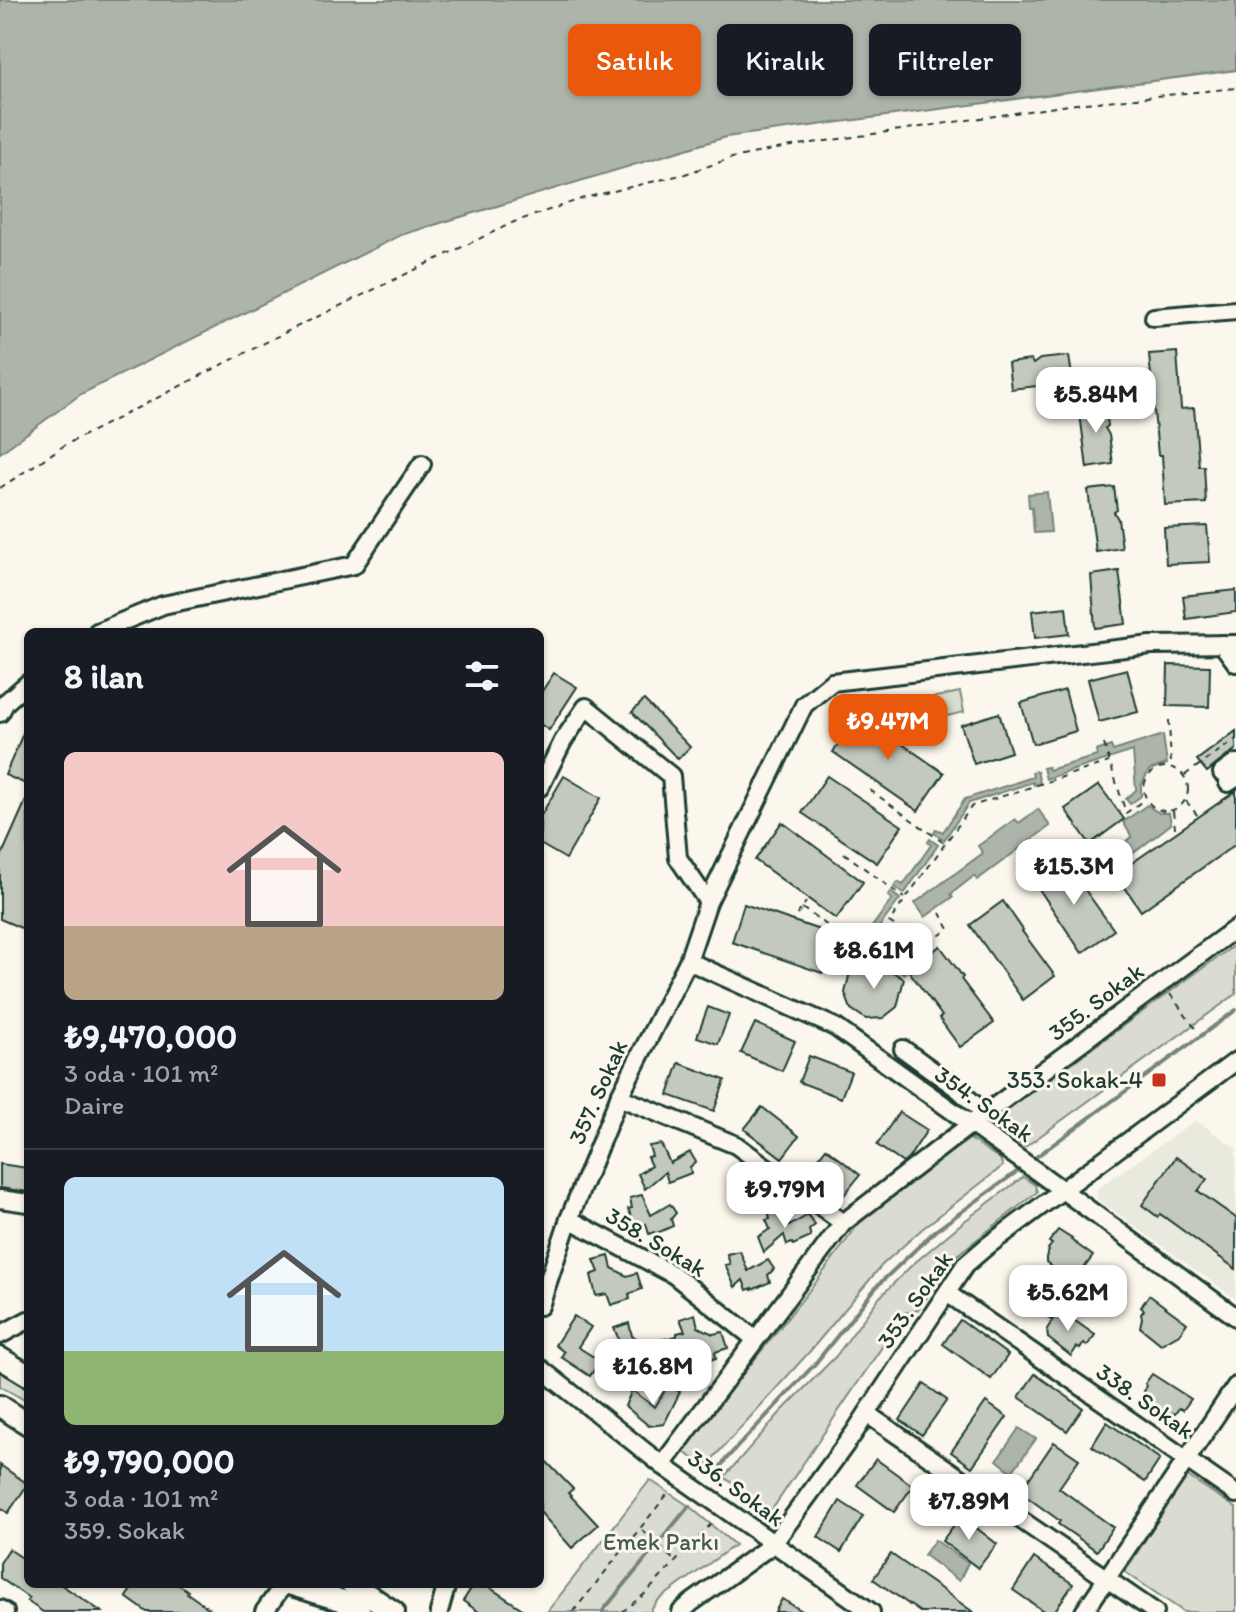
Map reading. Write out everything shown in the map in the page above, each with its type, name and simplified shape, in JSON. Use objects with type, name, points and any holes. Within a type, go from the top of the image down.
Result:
[{"type":"main road","points":[[0,1358],[24,1373]]},
{"type":"main road","points":[[0,1406],[24,1421]]},
{"type":"main road","points":[[292,1588],[328,1612]]},
{"type":"main road","points":[[299,1588],[343,1601],[360,1612]]},
{"type":"main road","points":[[358,1588],[394,1612]]},
{"type":"street","points":[[1154,317],[1236,310]]},
{"type":"street","points":[[107,628],[163,605],[354,565],[422,464]]},
{"type":"street","points":[[1229,644],[1236,663]]},
{"type":"street","name":"357. Sokak","points":[[544,1294],[569,1219],[619,1097],[688,961],[708,902],[804,705],[832,682],[1151,645],[1229,644]]},
{"type":"street","points":[[0,713],[6,702],[24,686]]},
{"type":"street","points":[[544,779],[563,741],[586,707],[671,776],[678,858],[708,902]]},
{"type":"street","name":"355. Sokak","points":[[662,1465],[843,1223],[1236,928]]},
{"type":"street","name":"354. Sokak","points":[[688,961],[835,1027],[1236,1317]]},
{"type":"street","points":[[903,1049],[958,1089],[985,1114]]},
{"type":"street","name":"353. Sokak","points":[[681,1612],[773,1544],[867,1414],[965,1265],[1236,1061]]},
{"type":"street","points":[[619,1097],[736,1145],[843,1223]]},
{"type":"street","points":[[0,1199],[24,1202]]},
{"type":"street","name":"358. Sokak","points":[[569,1219],[674,1275],[755,1339]]},
{"type":"street","name":"338. Sokak","points":[[947,1293],[1236,1494]]},
{"type":"street","points":[[0,1335],[24,1322]]},
{"type":"street","name":"336. Sokak","points":[[544,1371],[662,1465],[871,1612]]},
{"type":"street","points":[[1084,1612],[1236,1386]]},
{"type":"street","points":[[867,1414],[1155,1612]]},
{"type":"street","points":[[264,1612],[283,1588]]},
{"type":"street","points":[[439,1612],[446,1588]]},
{"type":"path","points":[[0,488],[65,445],[290,330],[514,222],[584,198],[685,174],[732,158],[792,146],[1076,104],[1236,88]]},
{"type":"path","points":[[1169,720],[1171,767]]},
{"type":"path","points":[[1184,776],[1236,739]]},
{"type":"path","points":[[1104,744],[1126,813],[1146,799]]},
{"type":"path","points":[[940,913],[949,929],[925,945],[889,922],[972,806],[1109,762]]},
{"type":"path","points":[[1171,767],[1184,776],[1188,790],[1183,804],[1173,810],[1162,811],[1155,809],[1146,799],[1144,785],[1150,773],[1171,767]]},
{"type":"path","points":[[870,790],[945,843]]},
{"type":"path","points":[[1185,800],[1198,816]]},
{"type":"path","points":[[1173,810],[1175,828]]},
{"type":"path","points":[[844,853],[905,899]]},
{"type":"path","points":[[797,915],[806,902]]},
{"type":"path","points":[[802,908],[866,952]]},
{"type":"path","points":[[1163,983],[1195,1028]]},
{"type":"path","points":[[573,1612],[680,1477]]},
{"type":"path","points":[[622,1612],[646,1593],[725,1508]]},
{"type":"path","points":[[640,1528],[675,1562]]},
{"type":"shaded area","points":[[0,0],[1236,0],[1236,70],[726,137],[401,235],[81,394],[0,453]]},
{"type":"shaded area","points":[[1047,492],[1051,532],[1034,533],[1028,494]]},
{"type":"shaded area","points":[[1163,735],[1167,764],[1149,770],[1141,786],[1141,796],[1130,804],[1126,799],[1136,790],[1133,751],[1046,779],[1043,768],[1048,767],[1049,770],[1097,756],[1096,751],[1111,746],[1113,751]]},
{"type":"shaded area","points":[[1037,771],[1040,783],[1034,785],[1033,782],[969,803],[944,840],[934,833],[936,829],[943,832],[965,799],[1033,777],[1032,772]]},
{"type":"shaded area","points":[[1147,805],[1159,813],[1169,813],[1171,824],[1117,866],[1110,854],[1132,837],[1123,822]]},
{"type":"shaded area","points":[[1038,809],[1050,826],[977,880],[974,876],[951,894],[953,897],[925,917],[915,903],[983,853],[978,846],[1015,819],[1019,823]]},
{"type":"shaded area","points":[[930,839],[938,845],[904,894],[894,887],[898,882],[903,885],[931,845],[928,842]]},
{"type":"shaded area","points":[[891,892],[900,899],[877,930],[916,958],[904,974],[873,951],[876,946],[880,949],[884,942],[877,938],[871,949],[861,942],[892,899],[888,896]]},
{"type":"shaded area","points":[[1196,1120],[1236,1148],[1236,1299],[1097,1199],[1097,1189]]},
{"type":"shaded area","points":[[1019,1428],[1036,1439],[1012,1472],[997,1460]]},
{"type":"shaded area","points":[[935,1540],[968,1563],[959,1581],[924,1555]]},
{"type":"green space","points":[[960,692],[964,712],[917,723],[911,702]]},
{"type":"green space","points":[[1236,944],[1236,994],[1025,1147],[990,1122]]},
{"type":"green space","points":[[970,1139],[1000,1159],[1003,1166],[922,1229],[882,1265],[811,1350],[706,1466],[682,1451],[816,1282],[871,1207]]},
{"type":"green space","points":[[1023,1177],[1035,1185],[1037,1192],[956,1256],[918,1310],[905,1313],[771,1511],[724,1477],[836,1356],[879,1298],[912,1265]]},
{"type":"green space","points":[[0,1372],[24,1387],[24,1400],[0,1386]]},
{"type":"green space","points":[[1186,1475],[1236,1508],[1236,1612],[1184,1612],[1125,1572]]},
{"type":"green space","name":"Emek Parkı","points":[[650,1480],[689,1506],[735,1545],[657,1601],[650,1612],[547,1612]]},
{"type":"building","points":[[1177,352],[1181,409],[1194,408],[1199,466],[1204,466],[1206,503],[1165,505],[1149,354]]},
{"type":"building","points":[[1069,356],[1073,382],[1011,389],[1008,363],[1031,360],[1033,364],[1040,359]]},
{"type":"building","points":[[1105,402],[1108,426],[1105,428],[1113,464],[1087,468],[1079,406]]},
{"type":"building","points":[[1114,487],[1117,510],[1114,512],[1122,548],[1096,552],[1088,490]]},
{"type":"building","points":[[1207,526],[1210,562],[1166,564],[1164,528]]},
{"type":"building","points":[[1119,571],[1126,624],[1095,628],[1091,575]]},
{"type":"building","points":[[1236,590],[1236,612],[1186,619],[1183,596]]},
{"type":"building","points":[[1066,607],[1069,634],[1035,638],[1032,611]]},
{"type":"building","points":[[1168,665],[1210,666],[1209,707],[1167,706]]},
{"type":"building","points":[[1127,669],[1138,712],[1099,722],[1088,679]]},
{"type":"building","points":[[554,673],[577,687],[549,730],[544,727],[544,688]]},
{"type":"building","points":[[1065,690],[1076,731],[1033,744],[1021,703]]},
{"type":"building","points":[[644,700],[690,747],[678,759],[632,712]]},
{"type":"building","points":[[999,713],[1011,752],[974,764],[961,725]]},
{"type":"building","points":[[859,714],[944,773],[918,811],[833,752]]},
{"type":"building","points":[[24,731],[24,783],[5,775]]},
{"type":"building","points":[[1236,731],[1236,749],[1207,772],[1197,760]]},
{"type":"building","points":[[564,776],[601,798],[566,859],[544,846],[544,810]]},
{"type":"building","points":[[827,776],[902,826],[877,863],[802,813]]},
{"type":"building","points":[[1099,785],[1124,819],[1090,844],[1065,809]]},
{"type":"building","points":[[1236,791],[1236,844],[1141,911],[1116,874]]},
{"type":"building","points":[[24,805],[24,929],[0,919],[0,859]]},
{"type":"building","points":[[782,822],[863,882],[836,919],[755,860]]},
{"type":"building","points":[[1065,862],[1114,930],[1082,953],[1035,883]]},
{"type":"building","points":[[1003,901],[1055,976],[1023,1000],[970,925]]},
{"type":"building","points":[[744,904],[834,935],[822,973],[732,942]]},
{"type":"building","points":[[940,946],[994,1023],[960,1047],[939,1018],[942,1016],[908,970]]},
{"type":"building","points":[[880,964],[904,979],[897,1007],[883,1018],[866,1019],[851,1009],[845,993],[849,976],[863,965]]},
{"type":"building","points":[[708,1007],[729,1015],[718,1044],[697,1037]]},
{"type":"building","points":[[755,1023],[795,1041],[782,1071],[741,1053]]},
{"type":"building","points":[[809,1056],[851,1072],[841,1098],[799,1082]]},
{"type":"building","points":[[679,1063],[725,1080],[714,1111],[668,1095]]},
{"type":"building","points":[[762,1107],[799,1136],[782,1158],[744,1129]]},
{"type":"building","points":[[899,1112],[927,1130],[903,1163],[877,1145]]},
{"type":"building","points":[[661,1144],[670,1163],[690,1152],[696,1162],[690,1167],[691,1173],[668,1182],[665,1172],[645,1189],[638,1174],[651,1166],[647,1157],[652,1156],[649,1146]]},
{"type":"building","points":[[826,1148],[860,1175],[840,1200],[806,1173]]},
{"type":"building","points":[[1176,1157],[1207,1179],[1198,1191],[1236,1218],[1236,1269],[1160,1214],[1158,1217],[1142,1205]]},
{"type":"building","points":[[0,1164],[24,1167],[24,1191],[0,1188]]},
{"type":"building","points":[[642,1195],[651,1215],[670,1204],[676,1213],[671,1219],[673,1226],[649,1234],[646,1224],[638,1231],[628,1209],[632,1208],[630,1198]]},
{"type":"building","points":[[780,1207],[789,1226],[808,1215],[815,1225],[809,1230],[811,1237],[787,1245],[784,1235],[764,1252],[758,1237],[770,1229],[766,1220],[770,1219],[768,1209]]},
{"type":"building","points":[[1058,1230],[1093,1256],[1081,1272],[1075,1271],[1072,1277],[1065,1277],[1046,1262],[1052,1244],[1049,1242]]},
{"type":"building","points":[[740,1251],[748,1271],[768,1260],[774,1269],[768,1275],[770,1282],[747,1290],[743,1280],[735,1287],[725,1265],[730,1264],[727,1254]]},
{"type":"building","points":[[609,1256],[612,1268],[627,1276],[637,1273],[642,1289],[629,1294],[630,1299],[611,1305],[607,1294],[596,1296],[591,1275],[599,1272],[594,1260]]},
{"type":"building","points":[[1149,1295],[1187,1323],[1179,1334],[1161,1344],[1140,1327],[1144,1310],[1141,1307]]},
{"type":"building","points":[[1057,1308],[1095,1335],[1087,1346],[1084,1343],[1080,1349],[1077,1347],[1071,1356],[1048,1338],[1047,1329],[1053,1320],[1049,1318]]},
{"type":"building","points":[[695,1314],[698,1327],[713,1334],[723,1332],[728,1348],[715,1352],[716,1358],[697,1364],[693,1352],[682,1354],[681,1350],[649,1361],[651,1367],[632,1373],[627,1361],[616,1363],[611,1342],[619,1340],[614,1328],[629,1323],[632,1336],[647,1343],[677,1336],[677,1333],[685,1331],[680,1319]]},
{"type":"building","points":[[574,1316],[591,1327],[578,1347],[600,1361],[590,1376],[561,1357],[564,1352],[555,1345]]},
{"type":"building","points":[[960,1320],[1008,1355],[991,1379],[943,1344]]},
{"type":"building","points":[[1035,1374],[1083,1408],[1067,1431],[1019,1397]]},
{"type":"building","points":[[1152,1374],[1191,1399],[1183,1410],[1179,1408],[1165,1420],[1140,1403],[1146,1393],[1145,1384]]},
{"type":"building","points":[[924,1384],[947,1400],[922,1435],[900,1420]]},
{"type":"building","points":[[668,1385],[680,1392],[664,1424],[649,1426],[625,1406],[632,1390],[655,1407]]},
{"type":"building","points":[[986,1402],[1007,1417],[972,1467],[951,1452]]},
{"type":"building","points":[[1107,1422],[1160,1459],[1145,1482],[1092,1446]]},
{"type":"building","points":[[1054,1442],[1079,1459],[1059,1488],[1113,1527],[1097,1551],[1020,1492]]},
{"type":"building","points":[[544,1459],[573,1489],[568,1493],[598,1525],[572,1548],[544,1516]]},
{"type":"building","points":[[876,1459],[913,1486],[894,1512],[857,1485]]},
{"type":"building","points":[[0,1465],[24,1481],[24,1490],[8,1513],[0,1507]]},
{"type":"building","points":[[840,1501],[863,1516],[841,1552],[818,1537]]},
{"type":"building","points":[[961,1516],[997,1544],[978,1568],[942,1541]]},
{"type":"building","points":[[9,1549],[24,1559],[24,1588],[66,1588],[102,1612],[43,1612],[0,1578],[0,1563]]},
{"type":"building","points":[[891,1554],[973,1612],[920,1612],[873,1579]]},
{"type":"building","points":[[1034,1558],[1073,1584],[1054,1612],[1045,1612],[1013,1590]]},
{"type":"building","points":[[132,1588],[184,1588],[214,1612],[147,1612],[126,1597]]},
{"type":"building","points":[[471,1588],[490,1588],[527,1612],[479,1612],[463,1601]]},
{"type":"building","points":[[782,1599],[804,1612],[775,1612]]},
{"type":"waterway","points":[[1032,1160],[1236,1010]]},
{"type":"waterway","points":[[714,1475],[814,1365],[878,1285],[935,1231],[1022,1168]]},
{"type":"waterway","points":[[602,1612],[689,1506]]},
{"type":"place","name":"353. Sokak-4","points":[[1159,1080]]}]
